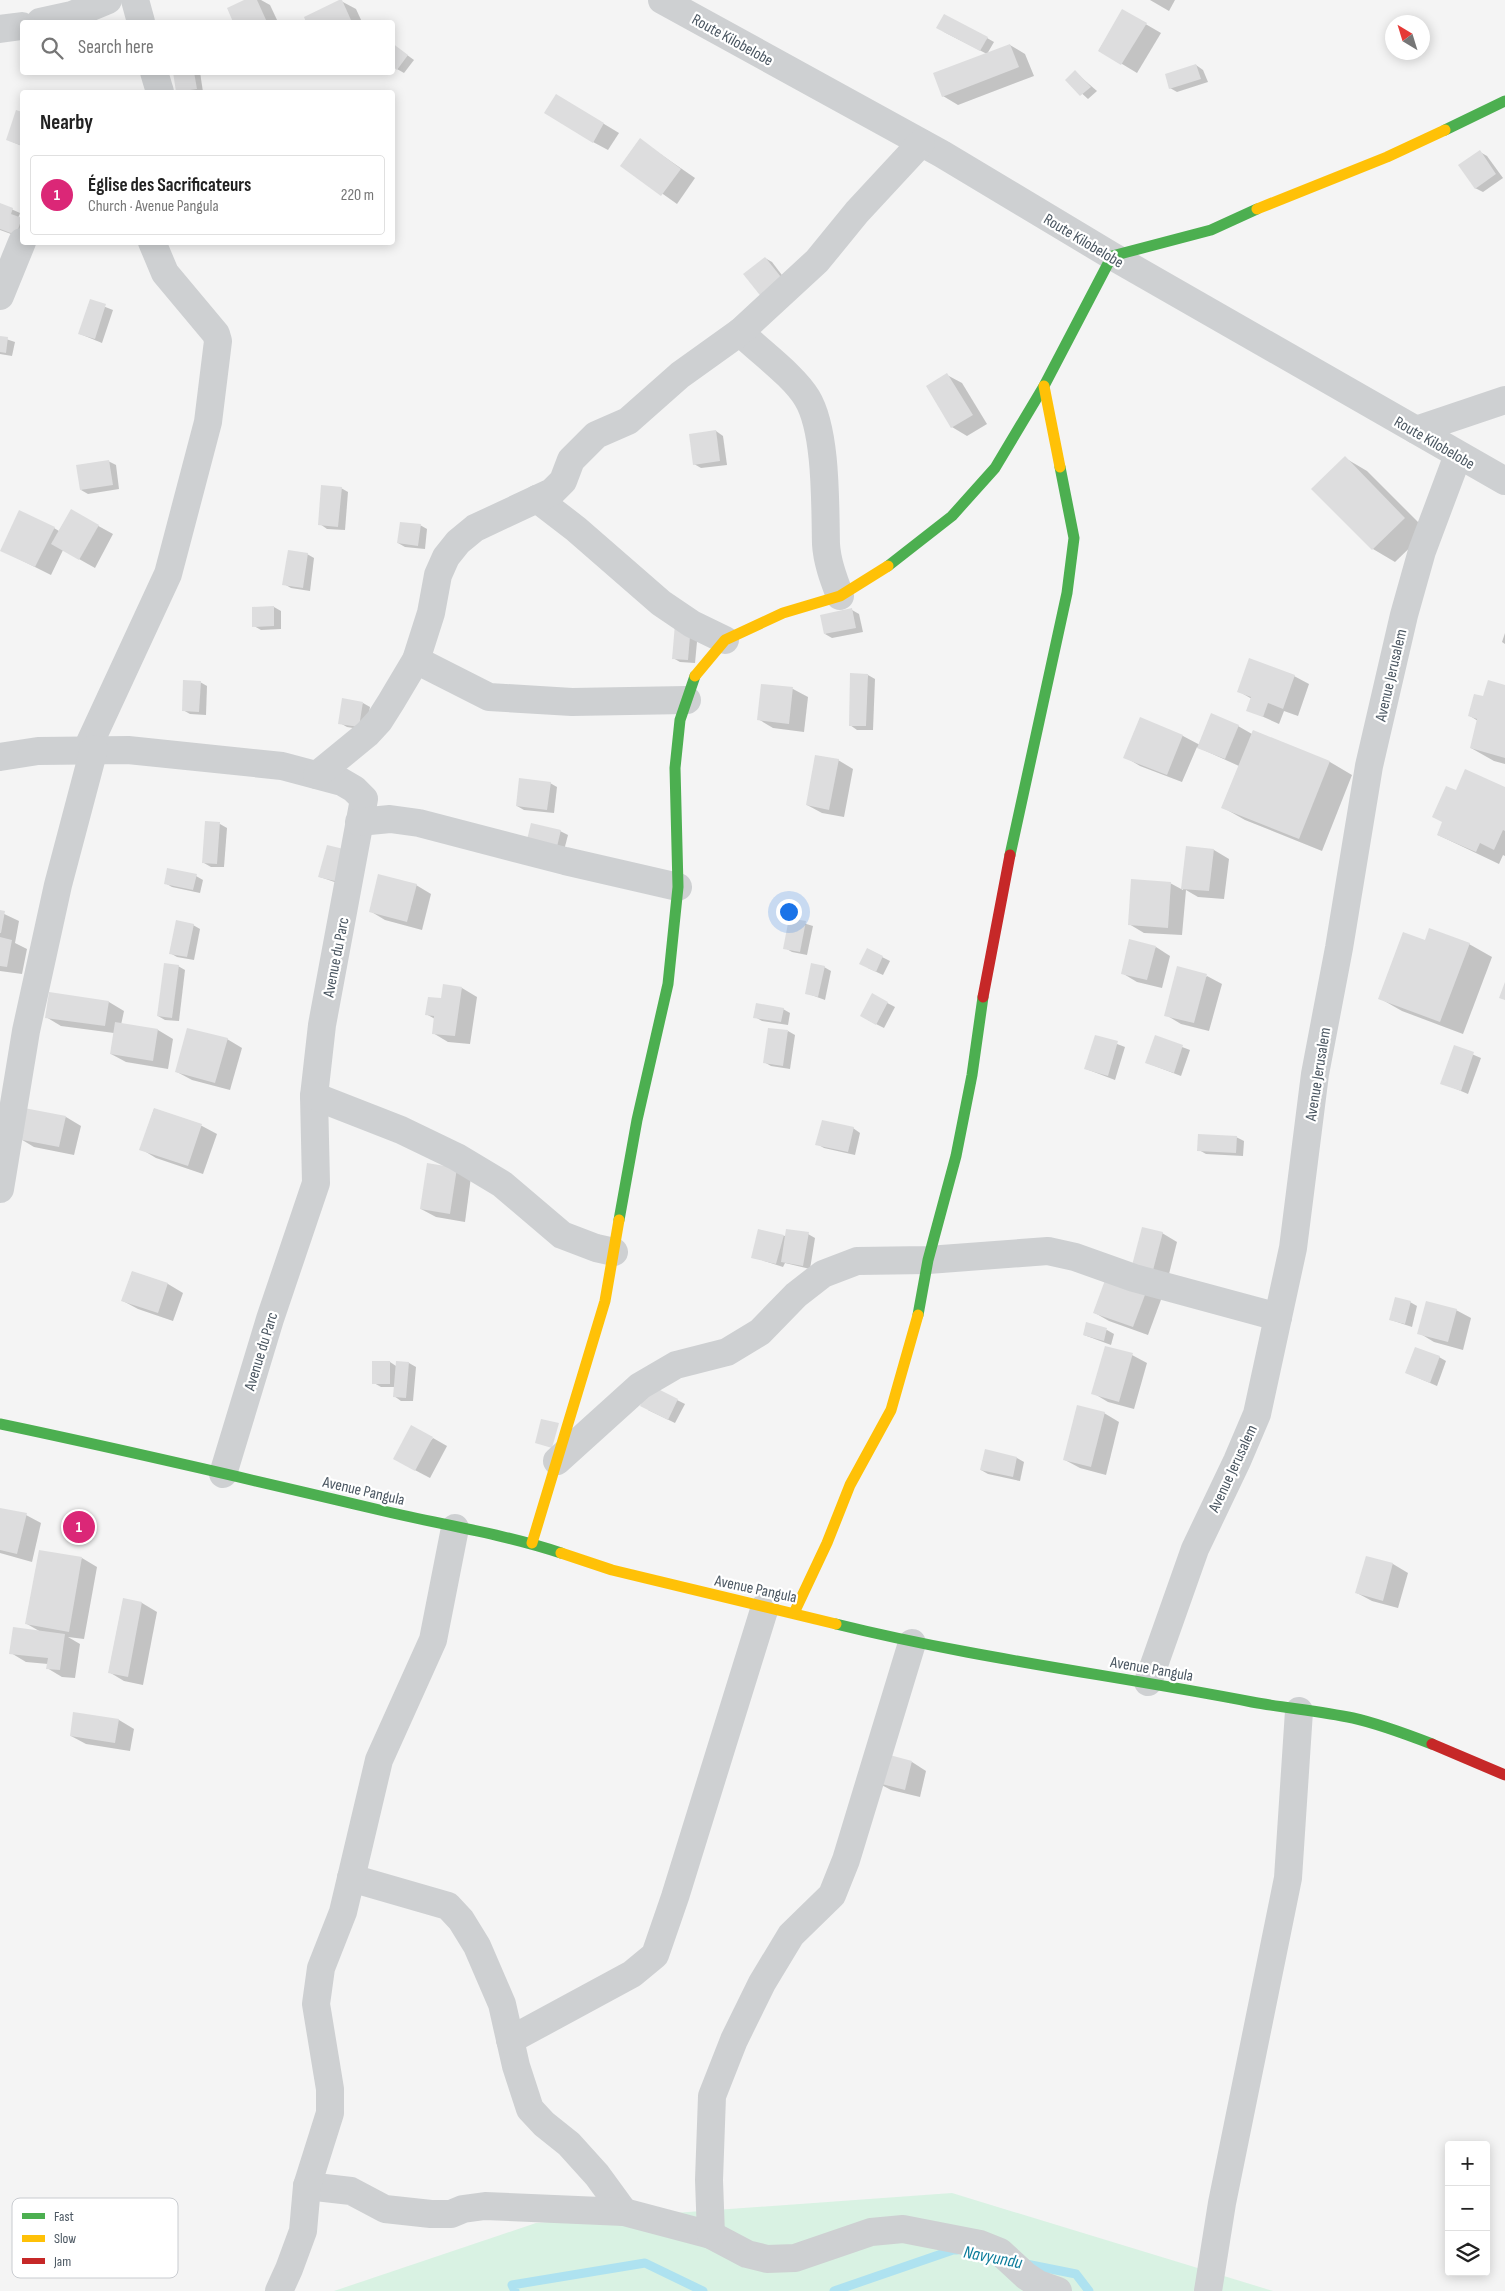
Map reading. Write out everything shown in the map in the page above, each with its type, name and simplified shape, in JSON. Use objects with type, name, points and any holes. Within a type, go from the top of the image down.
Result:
[{"type":"street","points":[[48,20],[72,14],[108,0]]},
{"type":"street","points":[[135,0],[140,20]]},
{"type":"street","name":"Route Kilobelobe","points":[[662,0],[921,143],[1112,256],[1505,481]]},
{"type":"street","points":[[0,28],[20,26]]},
{"type":"street","points":[[155,75],[159,90]]},
{"type":"street","points":[[532,1543],[605,1301],[637,1120],[668,984],[678,886],[675,768],[680,720],[695,676],[725,640],[783,613],[840,596],[881,572],[952,516],[995,468],[1044,386],[1112,256],[1211,230],[1252,211],[1388,157],[1505,101]]},
{"type":"street","points":[[317,775],[379,722],[416,660],[431,613],[438,575],[446,557],[458,542],[475,528],[552,492],[563,481],[571,460],[596,435],[628,421],[680,375],[740,332],[817,261],[857,212],[921,143]]},
{"type":"street","points":[[0,296],[21,245]]},
{"type":"street","points":[[0,1183],[37,983],[90,749],[168,574],[208,422],[218,341],[210,327],[165,273],[153,245]]},
{"type":"street","points":[[740,332],[766,358],[791,377],[808,400],[816,426],[825,478],[826,546],[840,596]]},
{"type":"street","points":[[794,1613],[827,1543],[850,1485],[892,1410],[915,1331],[928,1260],[958,1147],[972,1075],[986,975],[1069,584],[1074,538],[1044,386]]},
{"type":"street","points":[[1416,430],[1505,400]]},
{"type":"street","name":"Avenue Jerusalem","points":[[1148,1682],[1195,1548],[1237,1461],[1257,1414],[1293,1248],[1315,1074],[1340,948],[1369,766],[1404,616],[1422,551],[1458,455]]},
{"type":"street","points":[[537,500],[576,529],[661,603],[692,624],[725,640]]},
{"type":"street","points":[[416,660],[489,697],[572,702],[687,700]]},
{"type":"street","name":"Avenue du Parc","points":[[0,757],[38,751],[128,750],[282,766],[342,782],[354,789],[364,799],[322,1025],[314,1096],[316,1183],[270,1319],[223,1474]]},
{"type":"street","points":[[359,822],[390,819],[419,823],[565,861],[678,886]]},
{"type":"street","points":[[314,1096],[401,1130],[457,1157],[502,1184],[562,1235],[614,1252]]},
{"type":"street","points":[[557,1461],[640,1386],[676,1365],[727,1352],[760,1332],[796,1295],[823,1274],[857,1261],[928,1260],[1048,1251],[1076,1257],[1134,1278],[1278,1316]]},
{"type":"street","name":"Avenue Pangula","points":[[0,1424],[140,1453],[455,1528],[532,1543],[612,1570],[912,1643],[1148,1682],[1299,1711],[1324,1712],[1377,1724],[1505,1775]]},
{"type":"street","points":[[279,2291],[290,2269],[303,2231],[307,2186],[330,2114],[330,2089],[316,2004],[321,1968],[343,1912],[379,1760],[433,1640],[455,1528]]},
{"type":"street","points":[[510,2040],[632,1974],[655,1955],[676,1897],[765,1607]]},
{"type":"street","points":[[712,2235],[709,2180],[712,2096],[734,2040],[762,1983],[791,1935],[832,1895],[846,1860],[912,1643]]},
{"type":"street","points":[[1208,2291],[1222,2203],[1288,1878],[1299,1711]]},
{"type":"street","points":[[352,1878],[448,1906],[461,1920],[477,1946],[502,2004],[522,2088],[530,2109],[544,2124],[569,2144],[597,2175],[624,2212]]},
{"type":"street","points":[[307,2186],[352,2191],[385,2209],[430,2214],[450,2214],[463,2208],[485,2206],[624,2212],[712,2235],[747,2254],[767,2259],[795,2258],[871,2232],[902,2229],[980,2244],[1000,2252],[1026,2276],[1038,2284],[1058,2291]]},
{"type":"green space","points":[[952,2193],[1273,2291],[334,2291],[536,2223]]},
{"type":"building","points":[[244,0],[257,0],[266,20],[232,20],[227,8]]},
{"type":"building","points":[[342,0],[351,20],[305,20],[304,17]]},
{"type":"building","points":[[1122,9],[1147,23],[1121,65],[1098,51]]},
{"type":"building","points":[[944,14],[988,37],[980,51],[936,28]]},
{"type":"building","points":[[1010,44],[1019,67],[942,97],[933,73]]},
{"type":"building","points":[[395,45],[408,55],[397,70],[395,68]]},
{"type":"building","points":[[1196,64],[1201,79],[1169,89],[1165,74]]},
{"type":"building","points":[[1075,70],[1091,87],[1080,96],[1065,80]]},
{"type":"building","points":[[173,75],[195,75],[197,89],[176,90]]},
{"type":"building","points":[[556,94],[604,123],[593,143],[544,113]]},
{"type":"building","points":[[16,110],[20,111],[20,145],[6,140]]},
{"type":"building","points":[[640,138],[681,169],[661,196],[620,166]]},
{"type":"building","points":[[1480,150],[1496,174],[1475,189],[1458,165]]},
{"type":"building","points":[[0,203],[13,208],[11,214],[20,217],[20,224],[16,235],[0,229]]},
{"type":"building","points":[[765,257],[785,282],[763,299],[743,274]]},
{"type":"building","points":[[90,299],[106,304],[95,339],[78,334]]},
{"type":"building","points":[[0,336],[8,337],[6,353],[0,352]]},
{"type":"building","points":[[947,373],[973,415],[951,428],[926,386]]},
{"type":"building","points":[[716,430],[720,461],[693,465],[689,434]]},
{"type":"building","points":[[1345,456],[1405,518],[1372,550],[1311,489]]},
{"type":"building","points":[[109,460],[113,485],[80,490],[76,465]]},
{"type":"building","points":[[321,485],[342,487],[338,527],[318,525]]},
{"type":"building","points":[[71,509],[99,525],[79,560],[51,544]]},
{"type":"building","points":[[19,510],[55,527],[35,567],[0,551]]},
{"type":"building","points":[[400,522],[421,524],[418,546],[397,543]]},
{"type":"building","points":[[288,550],[308,553],[303,588],[282,585]]},
{"type":"building","points":[[274,606],[274,626],[252,627],[252,607]]},
{"type":"building","points":[[852,608],[856,628],[824,634],[820,615]]},
{"type":"building","points":[[675,624],[691,625],[688,660],[672,659]]},
{"type":"building","points":[[1249,658],[1295,675],[1283,709],[1268,703],[1263,717],[1246,711],[1251,697],[1237,692]]},
{"type":"building","points":[[850,673],[868,674],[866,726],[849,726]]},
{"type":"building","points":[[183,680],[201,681],[199,712],[182,711]]},
{"type":"building","points":[[1488,680],[1505,685],[1505,758],[1470,748],[1477,719],[1468,716],[1474,694],[1483,696]]},
{"type":"building","points":[[761,684],[793,687],[789,724],[757,720]]},
{"type":"building","points":[[342,698],[363,702],[359,727],[338,724]]},
{"type":"building","points":[[1211,713],[1239,725],[1225,759],[1197,748]]},
{"type":"building","points":[[1140,717],[1183,735],[1167,775],[1123,758]]},
{"type":"building","points":[[1253,730],[1330,761],[1299,839],[1221,808]]},
{"type":"building","points":[[815,755],[839,759],[829,810],[806,805]]},
{"type":"building","points":[[1465,769],[1505,787],[1505,831],[1503,830],[1494,850],[1480,843],[1476,852],[1437,835],[1442,822],[1432,817],[1446,786],[1456,790]]},
{"type":"building","points":[[519,778],[551,782],[547,810],[516,806]]},
{"type":"building","points":[[205,821],[220,822],[217,864],[202,863]]},
{"type":"building","points":[[531,823],[561,830],[555,855],[525,848]]},
{"type":"building","points":[[327,845],[348,850],[339,882],[318,877]]},
{"type":"building","points":[[1186,846],[1214,849],[1209,891],[1181,889]]},
{"type":"building","points":[[167,868],[197,874],[193,890],[164,884]]},
{"type":"building","points":[[378,874],[417,884],[407,922],[369,912]]},
{"type":"building","points":[[1131,879],[1171,882],[1168,928],[1128,925]]},
{"type":"building","points":[[0,910],[5,911],[1,933],[0,933]]},
{"type":"building","points":[[789,918],[806,921],[800,952],[783,949]]},
{"type":"building","points":[[176,920],[194,924],[187,957],[169,954]]},
{"type":"building","points":[[1429,928],[1470,943],[1440,1022],[1378,999],[1403,932],[1425,940]]},
{"type":"building","points":[[0,937],[12,940],[7,967],[0,966]]},
{"type":"building","points":[[1129,939],[1156,946],[1147,980],[1121,974]]},
{"type":"building","points":[[867,948],[883,956],[876,972],[859,964]]},
{"type":"building","points":[[164,963],[179,965],[172,1018],[157,1016]]},
{"type":"building","points":[[811,963],[825,966],[818,997],[805,994]]},
{"type":"building","points":[[1177,966],[1207,974],[1194,1023],[1164,1016]]},
{"type":"building","points":[[1505,982],[1505,1000],[1499,998]]},
{"type":"building","points":[[443,984],[462,987],[455,1036],[432,1034],[434,1016],[425,1015],[428,997],[441,998]]},
{"type":"building","points":[[49,992],[109,1001],[105,1026],[45,1018]]},
{"type":"building","points":[[872,993],[888,1002],[876,1025],[860,1016]]},
{"type":"building","points":[[756,1003],[784,1008],[781,1022],[753,1018]]},
{"type":"building","points":[[115,1022],[158,1029],[153,1061],[110,1054]]},
{"type":"building","points":[[187,1028],[228,1038],[215,1083],[175,1072]]},
{"type":"building","points":[[768,1028],[788,1030],[783,1066],[763,1063]]},
{"type":"building","points":[[1095,1035],[1118,1041],[1108,1076],[1084,1069]]},
{"type":"building","points":[[1155,1035],[1183,1045],[1174,1073],[1145,1063]]},
{"type":"building","points":[[1454,1045],[1474,1052],[1461,1091],[1440,1084]]},
{"type":"building","points":[[24,1108],[66,1116],[59,1147],[17,1139]]},
{"type":"building","points":[[154,1108],[202,1124],[188,1166],[139,1150]]},
{"type":"building","points":[[822,1120],[854,1127],[848,1152],[815,1145]]},
{"type":"building","points":[[1198,1134],[1237,1136],[1236,1153],[1197,1151]]},
{"type":"building","points":[[427,1163],[457,1168],[450,1214],[420,1209]]},
{"type":"building","points":[[1142,1227],[1163,1232],[1151,1278],[1130,1273]]},
{"type":"building","points":[[758,1229],[784,1235],[776,1264],[751,1258]]},
{"type":"building","points":[[786,1229],[809,1232],[803,1266],[781,1262]]},
{"type":"building","points":[[132,1271],[168,1283],[158,1313],[121,1301]]},
{"type":"building","points":[[1108,1272],[1148,1287],[1133,1327],[1093,1313]]},
{"type":"building","points":[[1395,1297],[1411,1301],[1405,1324],[1389,1320]]},
{"type":"building","points":[[1426,1301],[1457,1309],[1448,1342],[1417,1334]]},
{"type":"building","points":[[1086,1322],[1107,1328],[1104,1341],[1083,1335]]},
{"type":"building","points":[[1105,1346],[1133,1353],[1119,1402],[1091,1394]]},
{"type":"building","points":[[1415,1347],[1440,1356],[1430,1383],[1405,1373]]},
{"type":"building","points":[[372,1361],[390,1361],[390,1384],[372,1384]]},
{"type":"building","points":[[396,1361],[409,1362],[406,1398],[393,1397]]},
{"type":"building","points":[[650,1385],[678,1399],[668,1420],[640,1406]]},
{"type":"building","points":[[1077,1405],[1105,1412],[1091,1467],[1063,1460]]},
{"type":"building","points":[[541,1419],[559,1423],[552,1448],[535,1443]]},
{"type":"building","points":[[411,1425],[433,1437],[415,1471],[393,1459]]},
{"type":"building","points":[[985,1449],[1017,1457],[1013,1477],[980,1470]]},
{"type":"building","points":[[0,1508],[27,1513],[17,1554],[0,1550]]},
{"type":"building","points":[[39,1550],[82,1557],[69,1632],[25,1624]]},
{"type":"building","points":[[1366,1556],[1393,1563],[1383,1601],[1355,1593]]},
{"type":"building","points":[[123,1598],[142,1602],[128,1677],[108,1673]]},
{"type":"building","points":[[13,1627],[65,1634],[60,1670],[46,1669],[48,1658],[9,1654]]},
{"type":"building","points":[[73,1712],[119,1719],[115,1743],[70,1736]]},
{"type":"building","points":[[882,1753],[912,1761],[905,1790],[874,1782]]},
{"type":"waterway","name":"Navyundu","points":[[834,2291],[957,2250]]},
{"type":"waterway","name":"Navyundu","points":[[515,2291],[512,2285],[645,2263],[703,2291]]},
{"type":"waterway","name":"Navyundu","points":[[1026,2264],[1076,2274],[1089,2291]]},
{"type":"traffic: fast","points":[[1445,130],[1505,101]]},
{"type":"traffic: fast","points":[[888,566],[952,516],[995,468],[1044,386],[1112,256],[1211,230],[1257,209]]},
{"type":"traffic: fast","points":[[1010,855],[1067,593],[1074,538],[1060,467]]},
{"type":"traffic: fast","points":[[619,1220],[637,1120],[668,984],[678,887],[675,768],[680,720],[695,676]]},
{"type":"traffic: fast","points":[[918,1315],[928,1260],[956,1156],[972,1075],[983,997]]},
{"type":"traffic: fast","points":[[0,1424],[496,1535],[561,1553]]},
{"type":"traffic: fast","points":[[836,1624],[991,1657],[1353,1718],[1383,1726],[1432,1744]]},
{"type":"traffic: slow","points":[[1257,209],[1387,157],[1445,130]]},
{"type":"traffic: slow","points":[[1044,386],[1060,467]]},
{"type":"traffic: slow","points":[[695,676],[725,640],[783,613],[840,596],[888,566]]},
{"type":"traffic: slow","points":[[532,1543],[605,1301],[619,1220]]},
{"type":"traffic: slow","points":[[794,1613],[827,1543],[850,1485],[891,1410],[918,1315]]},
{"type":"traffic: slow","points":[[561,1553],[612,1570],[836,1624]]},
{"type":"traffic: jam","points":[[983,997],[1010,855]]},
{"type":"traffic: jam","points":[[1432,1744],[1505,1775]]},
{"type":"place","name":"Église des Sacrificateurs","points":[[79,1527]]}]
